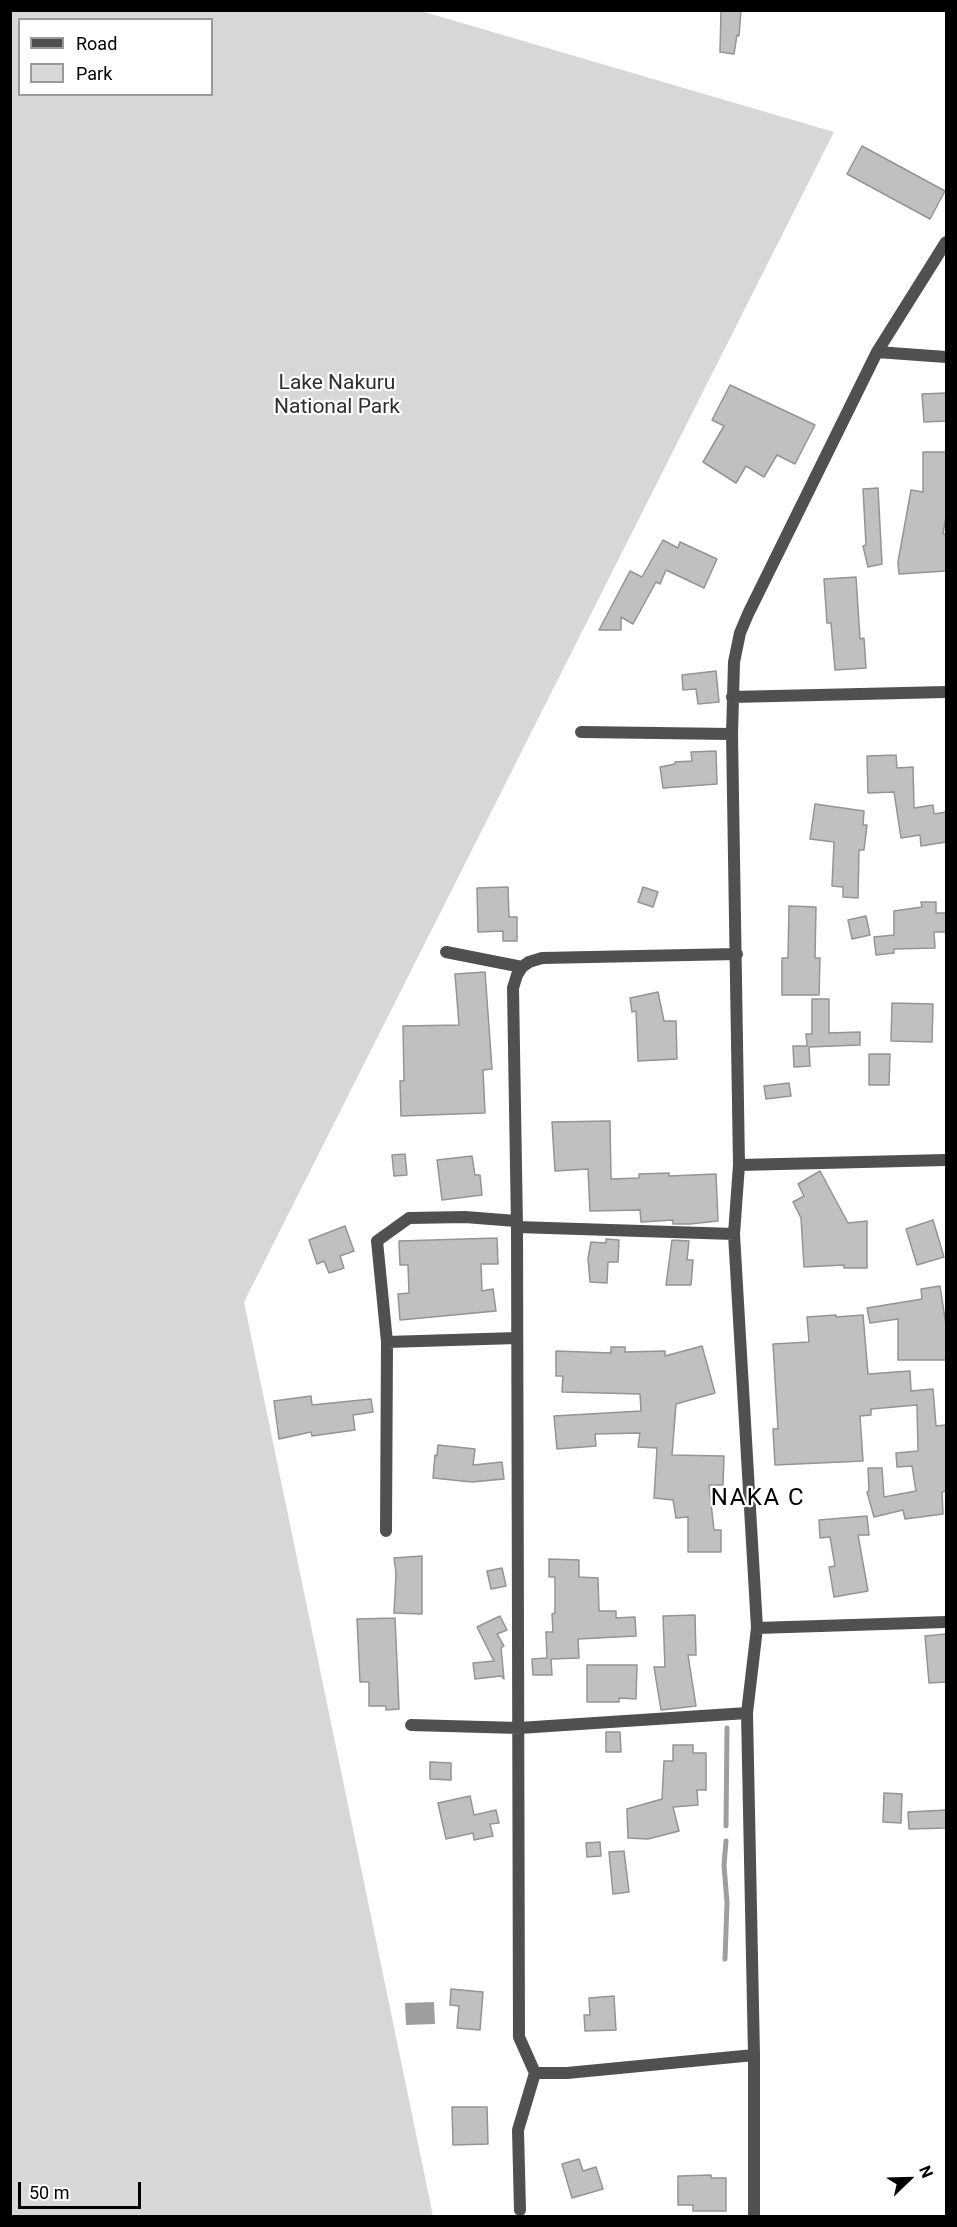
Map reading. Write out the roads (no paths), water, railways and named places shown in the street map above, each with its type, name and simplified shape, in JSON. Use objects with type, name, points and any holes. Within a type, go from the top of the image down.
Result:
[{"type":"street","points":[[754,2217],[754,2055],[747,1713],[757,1628],[734,1234],[739,1165],[732,734],[734,662],[740,633],[878,352],[946,242]]},
{"type":"street","points":[[878,352],[946,357]]},
{"type":"street","points":[[732,696],[946,692]]},
{"type":"street","points":[[581,732],[732,734]]},
{"type":"street","points":[[446,952],[522,967]]},
{"type":"street","points":[[520,2210],[518,2130],[535,2073],[519,2037],[517,1338],[513,988],[522,967],[542,958],[737,954]]},
{"type":"street","points":[[739,1165],[946,1160]]},
{"type":"street","points":[[386,1531],[387,1342],[376,1241],[410,1218],[465,1218],[516,1224],[734,1234]]},
{"type":"street","points":[[387,1342],[517,1338]]},
{"type":"street","points":[[757,1628],[946,1622]]},
{"type":"street","points":[[411,1725],[519,1728],[747,1713]]},
{"type":"street","points":[[535,2073],[567,2073],[754,2055]]},
{"type":"waterway","points":[[726,1826],[727,1728]]},
{"type":"waterway","points":[[725,1959],[726,1841]]},
{"type":"district","name":"NAKA C","points":[[758,1499]]},
{"type":"park label","name":"Lake Nakuru National Park","points":[[337,396]]}]
